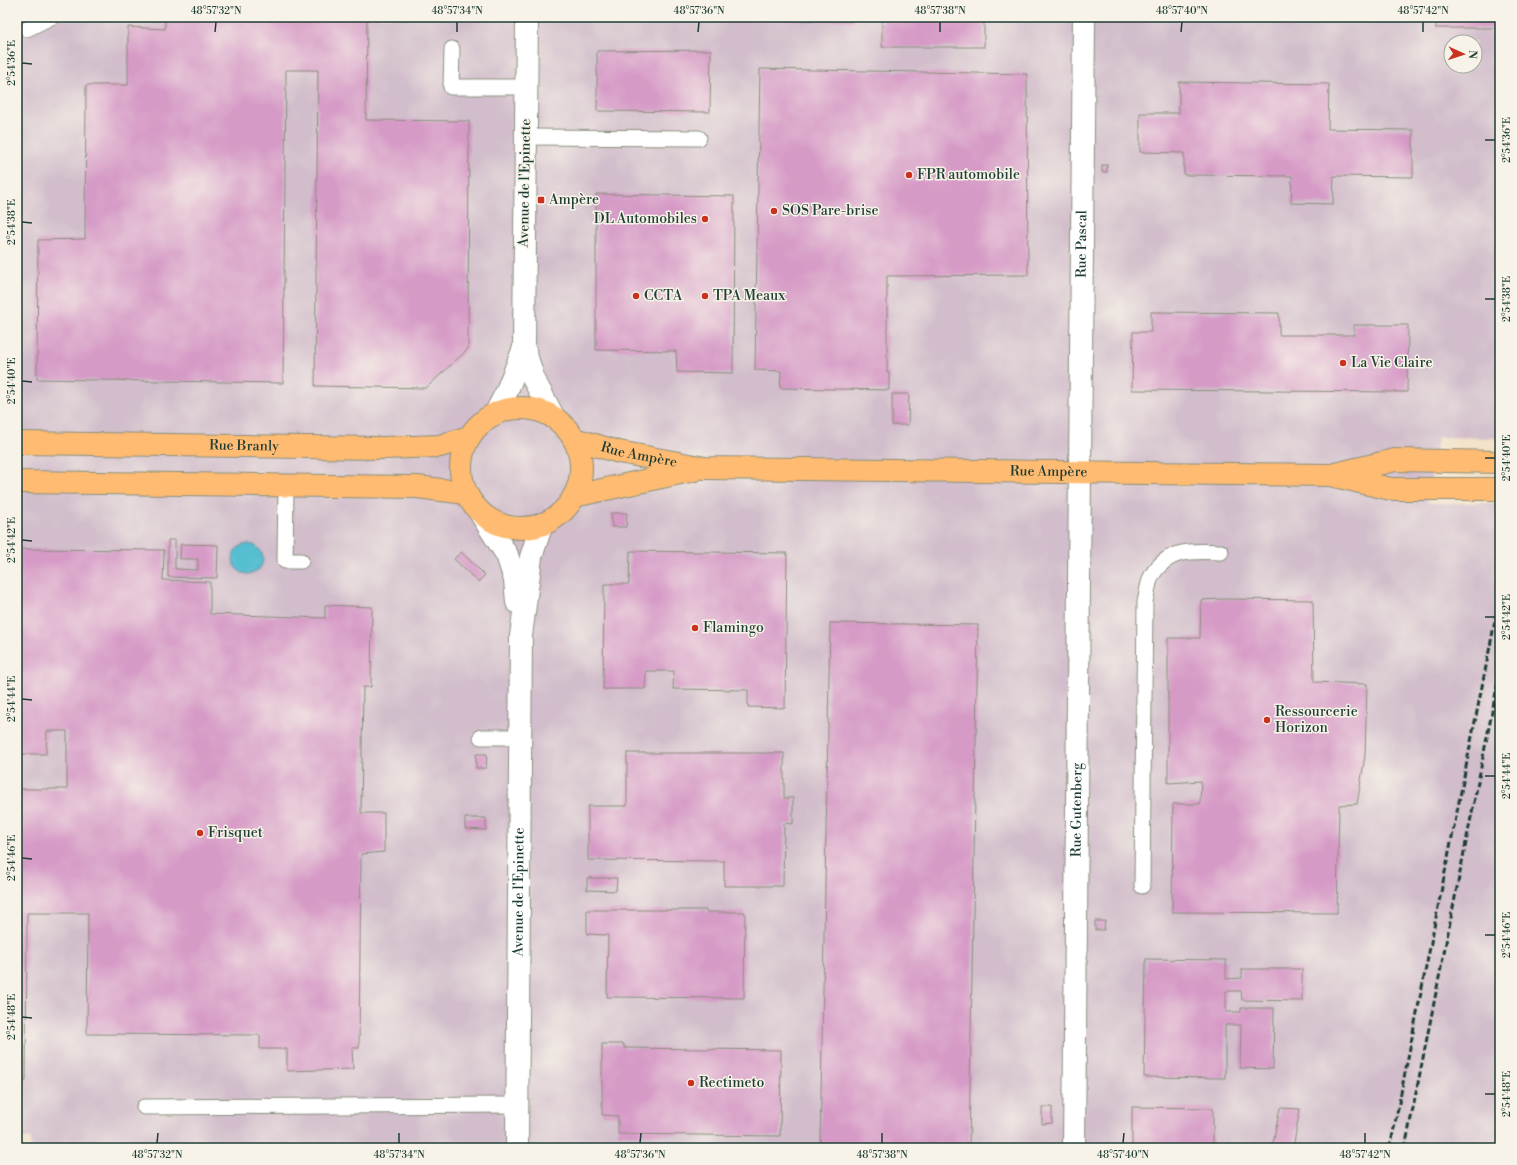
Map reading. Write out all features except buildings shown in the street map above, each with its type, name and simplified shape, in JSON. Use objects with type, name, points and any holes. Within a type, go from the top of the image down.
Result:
[{"type":"main road","points":[[522,407],[538,410],[552,416],[565,426],[574,439],[580,458],[581,477],[574,496],[566,508],[555,518],[542,524],[525,528],[508,527],[493,521],[479,511],[466,493],[461,474],[462,455],[469,437],[479,424],[506,409],[522,407]]},
{"type":"main road","name":"Rue Branly","points":[[17,443],[383,448],[440,446],[469,437]]},
{"type":"main road","name":"Rue Ampère","points":[[574,439],[619,452],[705,468],[1330,475],[1391,489],[1500,489]]},
{"type":"main road","points":[[1330,475],[1395,460],[1500,462]]},
{"type":"main road","name":"Rue Ampère","points":[[574,496],[705,468]]},
{"type":"main road","points":[[17,482],[417,487],[466,493]]},
{"type":"street","name":"Avenue de l'Epinette","points":[[527,17],[524,348],[534,380],[552,416]]},
{"type":"street","name":"Rue Pascal","points":[[1080,472],[1084,17]]},
{"type":"street","name":"Avenue de l'Epinette","points":[[495,414],[506,393],[524,348]]},
{"type":"street","name":"Rue Gutenberg","points":[[1074,1148],[1080,472]]},
{"type":"street","name":"Avenue de l'Epinette","points":[[479,511],[508,554],[515,580],[521,636]]},
{"type":"street","name":"Avenue de l'Epinette","points":[[517,1148],[521,636],[531,557],[542,524]]},
{"type":"lane","points":[[27,29],[51,17]]},
{"type":"lane","points":[[452,49],[451,87],[526,88]]},
{"type":"lane","points":[[526,137],[699,138]]},
{"type":"lane","points":[[286,486],[285,561],[301,561]]},
{"type":"lane","points":[[1142,886],[1145,602],[1152,576],[1167,558],[1185,551],[1221,552]]},
{"type":"lane","points":[[481,737],[520,737]]},
{"type":"lane","points":[[144,1107],[517,1106]]},
{"type":"shaded area","points":[[17,17],[1500,17],[1500,438],[1438,437],[1427,503],[1500,503],[1500,1148],[30,1148],[31,1139],[17,1138]]},
{"type":"water","points":[[248,544],[259,548],[263,559],[259,570],[248,574],[237,570],[233,559],[237,548]]},
{"type":"railway","points":[[1390,1148],[1500,596]]},
{"type":"railway","points":[[1405,1148],[1500,672]]},
{"type":"place","name":"FPR automobile","points":[[909,175]]},
{"type":"place","name":"Ampère","points":[[541,200]]},
{"type":"place","name":"SOS Pare-brise","points":[[774,211]]},
{"type":"place","name":"DL Automobiles","points":[[705,219]]},
{"type":"place","name":"CCTA","points":[[636,296]]},
{"type":"place","name":"TPA Meaux","points":[[705,296]]},
{"type":"place","name":"La Vie Claire","points":[[1343,363]]},
{"type":"place","name":"Flamingo","points":[[695,628]]},
{"type":"place","name":"Ressourcerie Horizon","points":[[1267,720]]},
{"type":"place","name":"Frisquet","points":[[200,833]]},
{"type":"place","name":"Rectimeto","points":[[691,1083]]}]
